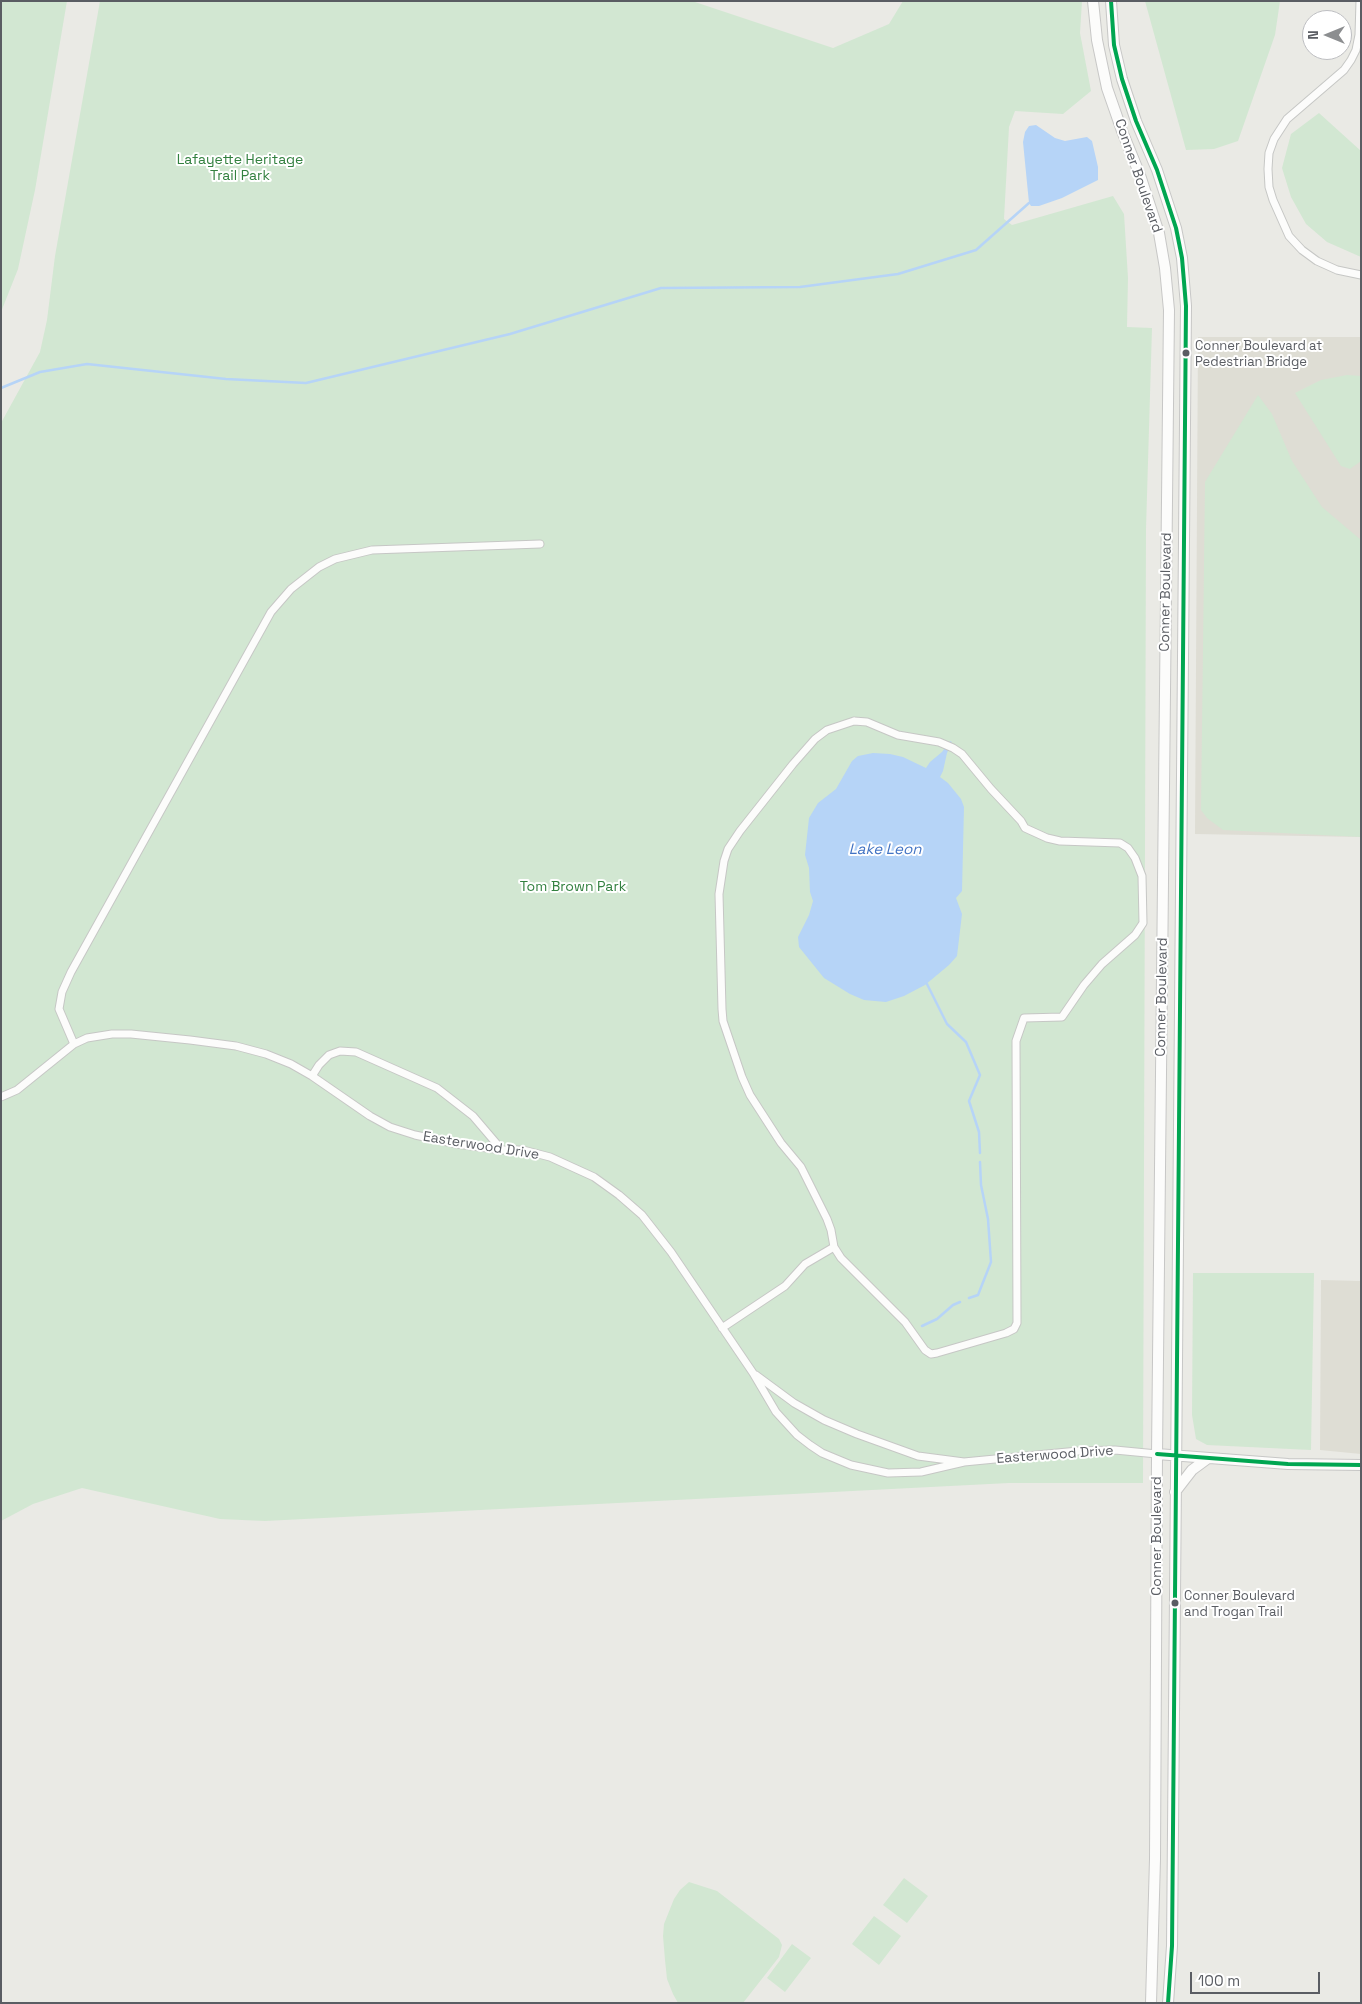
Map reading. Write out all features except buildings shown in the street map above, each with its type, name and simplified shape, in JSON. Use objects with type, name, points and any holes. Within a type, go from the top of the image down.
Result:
[{"type":"main road","name":"Conner Boulevard","points":[[1093,1],[1097,40],[1107,88],[1140,175],[1159,233],[1165,268],[1168,310],[1157,1454],[1157,1664],[1153,1956],[1150,2003]]},
{"type":"main road","name":"Conner Boulevard","points":[[1111,1],[1114,44],[1122,79],[1136,121],[1157,170],[1176,228],[1184,285],[1186,343],[1178,1049],[1172,1957],[1168,2003]]},
{"type":"main road","points":[[1168,344],[1186,343]]},
{"type":"main road","points":[[1161,1049],[1178,1049]]},
{"type":"main road","name":"Easterwood Drive","points":[[1157,1454],[1288,1464],[1361,1464]]},
{"type":"main road","points":[[1175,1492],[1192,1470],[1207,1459]]},
{"type":"main road","points":[[1153,1956],[1172,1957]]},
{"type":"street","points":[[1360,1],[1359,35],[1356,50],[1351,60],[1344,70],[1287,119],[1274,139],[1269,153],[1268,169],[1269,187],[1273,200],[1289,236],[1302,250],[1317,261],[1337,270],[1361,275]]},
{"type":"street","points":[[74,1044],[59,1009],[62,992],[71,972],[271,612],[291,589],[319,567],[336,559],[372,550],[540,544]]},
{"type":"street","points":[[854,721],[867,722],[898,735],[939,742],[953,748],[962,754],[1025,828],[1047,838],[1060,841],[1120,843],[1128,848],[1140,866],[1143,923],[1135,936],[1102,964],[1084,984],[1062,1017],[1024,1018],[1016,1041],[1018,1313],[1014,1328],[1006,1333],[931,1354],[925,1350],[890,1304],[841,1258],[834,1247],[827,1218],[801,1167],[781,1144],[750,1095],[723,1021],[719,894],[728,849],[740,831],[815,739],[828,730],[854,721]]},
{"type":"street","name":"Easterwood Drive","points":[[1,1097],[17,1090],[74,1044],[87,1038],[112,1034],[190,1040],[236,1046],[266,1054],[291,1064],[312,1076],[370,1116],[390,1126],[434,1140],[502,1150],[523,1150],[550,1157],[587,1174],[619,1194],[642,1215],[658,1234],[754,1374],[776,1412],[797,1435],[822,1453],[870,1470],[903,1474],[921,1472],[963,1462],[1078,1451],[1115,1450],[1157,1454]]},
{"type":"street","points":[[312,1076],[329,1055],[340,1050],[356,1052],[437,1088],[473,1116],[502,1150]]},
{"type":"street","points":[[722,1328],[785,1286],[806,1264],[834,1247]]},
{"type":"street","name":"Easterwood Drive","points":[[754,1374],[794,1403],[857,1434],[918,1456],[963,1462]]},
{"type":"shaded area","points":[[1198,337],[1361,337],[1361,837],[1195,834]]},
{"type":"shaded area","points":[[1321,1280],[1361,1281],[1361,1454],[1320,1450]]},
{"type":"green space","points":[[1,1],[67,1],[35,190],[18,269],[1,312]]},
{"type":"green space","name":"Tom Brown Park","points":[[100,1],[692,1],[833,48],[889,24],[903,1],[1082,1],[1080,33],[1091,91],[1063,114],[1015,111],[1009,127],[1004,219],[1012,225],[1113,196],[1124,214],[1128,278],[1127,327],[1152,328],[1146,529],[1143,1483],[1009,1483],[265,1521],[220,1519],[82,1488],[33,1504],[1,1521],[1,423],[40,352],[47,320],[55,256]]},
{"type":"green space","points":[[1145,1],[1280,1],[1275,35],[1238,141],[1214,149],[1186,150]]},
{"type":"green space","points":[[1319,113],[1361,151],[1361,257],[1327,242],[1306,224],[1291,197],[1282,168],[1291,134]]},
{"type":"green space","points":[[1347,375],[1361,376],[1361,461],[1350,469],[1341,466],[1295,393],[1321,380]]},
{"type":"green space","points":[[1258,395],[1272,414],[1292,461],[1322,507],[1361,540],[1361,837],[1223,830],[1207,818],[1201,810],[1205,482]]},
{"type":"green space","points":[[1193,1273],[1314,1273],[1311,1450],[1207,1445],[1196,1439],[1192,1415]]},
{"type":"green space","points":[[904,1878],[928,1896],[907,1923],[883,1905]]},
{"type":"green space","points":[[689,1882],[717,1891],[779,1939],[782,1945],[779,1957],[743,2003],[678,2003],[673,1994],[667,1979],[663,1936],[664,1924],[674,1899]]},
{"type":"green space","points":[[874,1916],[901,1936],[879,1965],[852,1944]]},
{"type":"green space","points":[[792,1944],[811,1958],[785,1992],[767,1978]]},
{"type":"water","points":[[1036,125],[1055,138],[1065,141],[1087,137],[1092,141],[1098,167],[1098,180],[1062,198],[1039,206],[1031,206],[1029,203],[1023,142],[1025,132],[1029,126]]},
{"type":"water","name":"Lake Leon","points":[[950,741],[952,742],[940,777],[948,783],[961,799],[964,807],[962,891],[956,898],[962,914],[957,956],[925,985],[904,996],[886,1002],[864,1000],[824,978],[799,947],[798,937],[809,915],[813,901],[810,892],[809,868],[805,855],[809,818],[818,803],[836,789],[852,761],[858,756],[873,753],[890,754],[903,757],[926,768]]},
{"type":"waterway","points":[[1,388],[40,372],[87,364],[226,379],[306,383],[510,334],[661,288],[800,287],[898,274],[976,250],[1029,203]]},
{"type":"waterway","points":[[927,984],[947,1024],[966,1042],[980,1075],[969,1101],[979,1132],[980,1153]]},
{"type":"waterway","points":[[969,1298],[978,1295],[991,1262],[988,1219],[981,1185],[980,1162]]},
{"type":"waterway","points":[[922,1326],[937,1319],[953,1305],[960,1302]]},
{"type":"transit line","points":[[1111,1],[1114,45],[1122,79],[1136,121],[1157,170],[1176,228],[1182,258],[1186,306],[1172,1946],[1168,2003]]},
{"type":"transit line","points":[[1157,1454],[1288,1464],[1361,1465]]},
{"type":"place","name":"Conner Boulevard at Pedestrian Bridge","points":[[1186,353]]},
{"type":"place","name":"Conner Boulevard and Trogan Trail","points":[[1175,1603]]},
{"type":"park label","name":"Lafayette Heritage Trail Park","points":[[240,168]]}]
